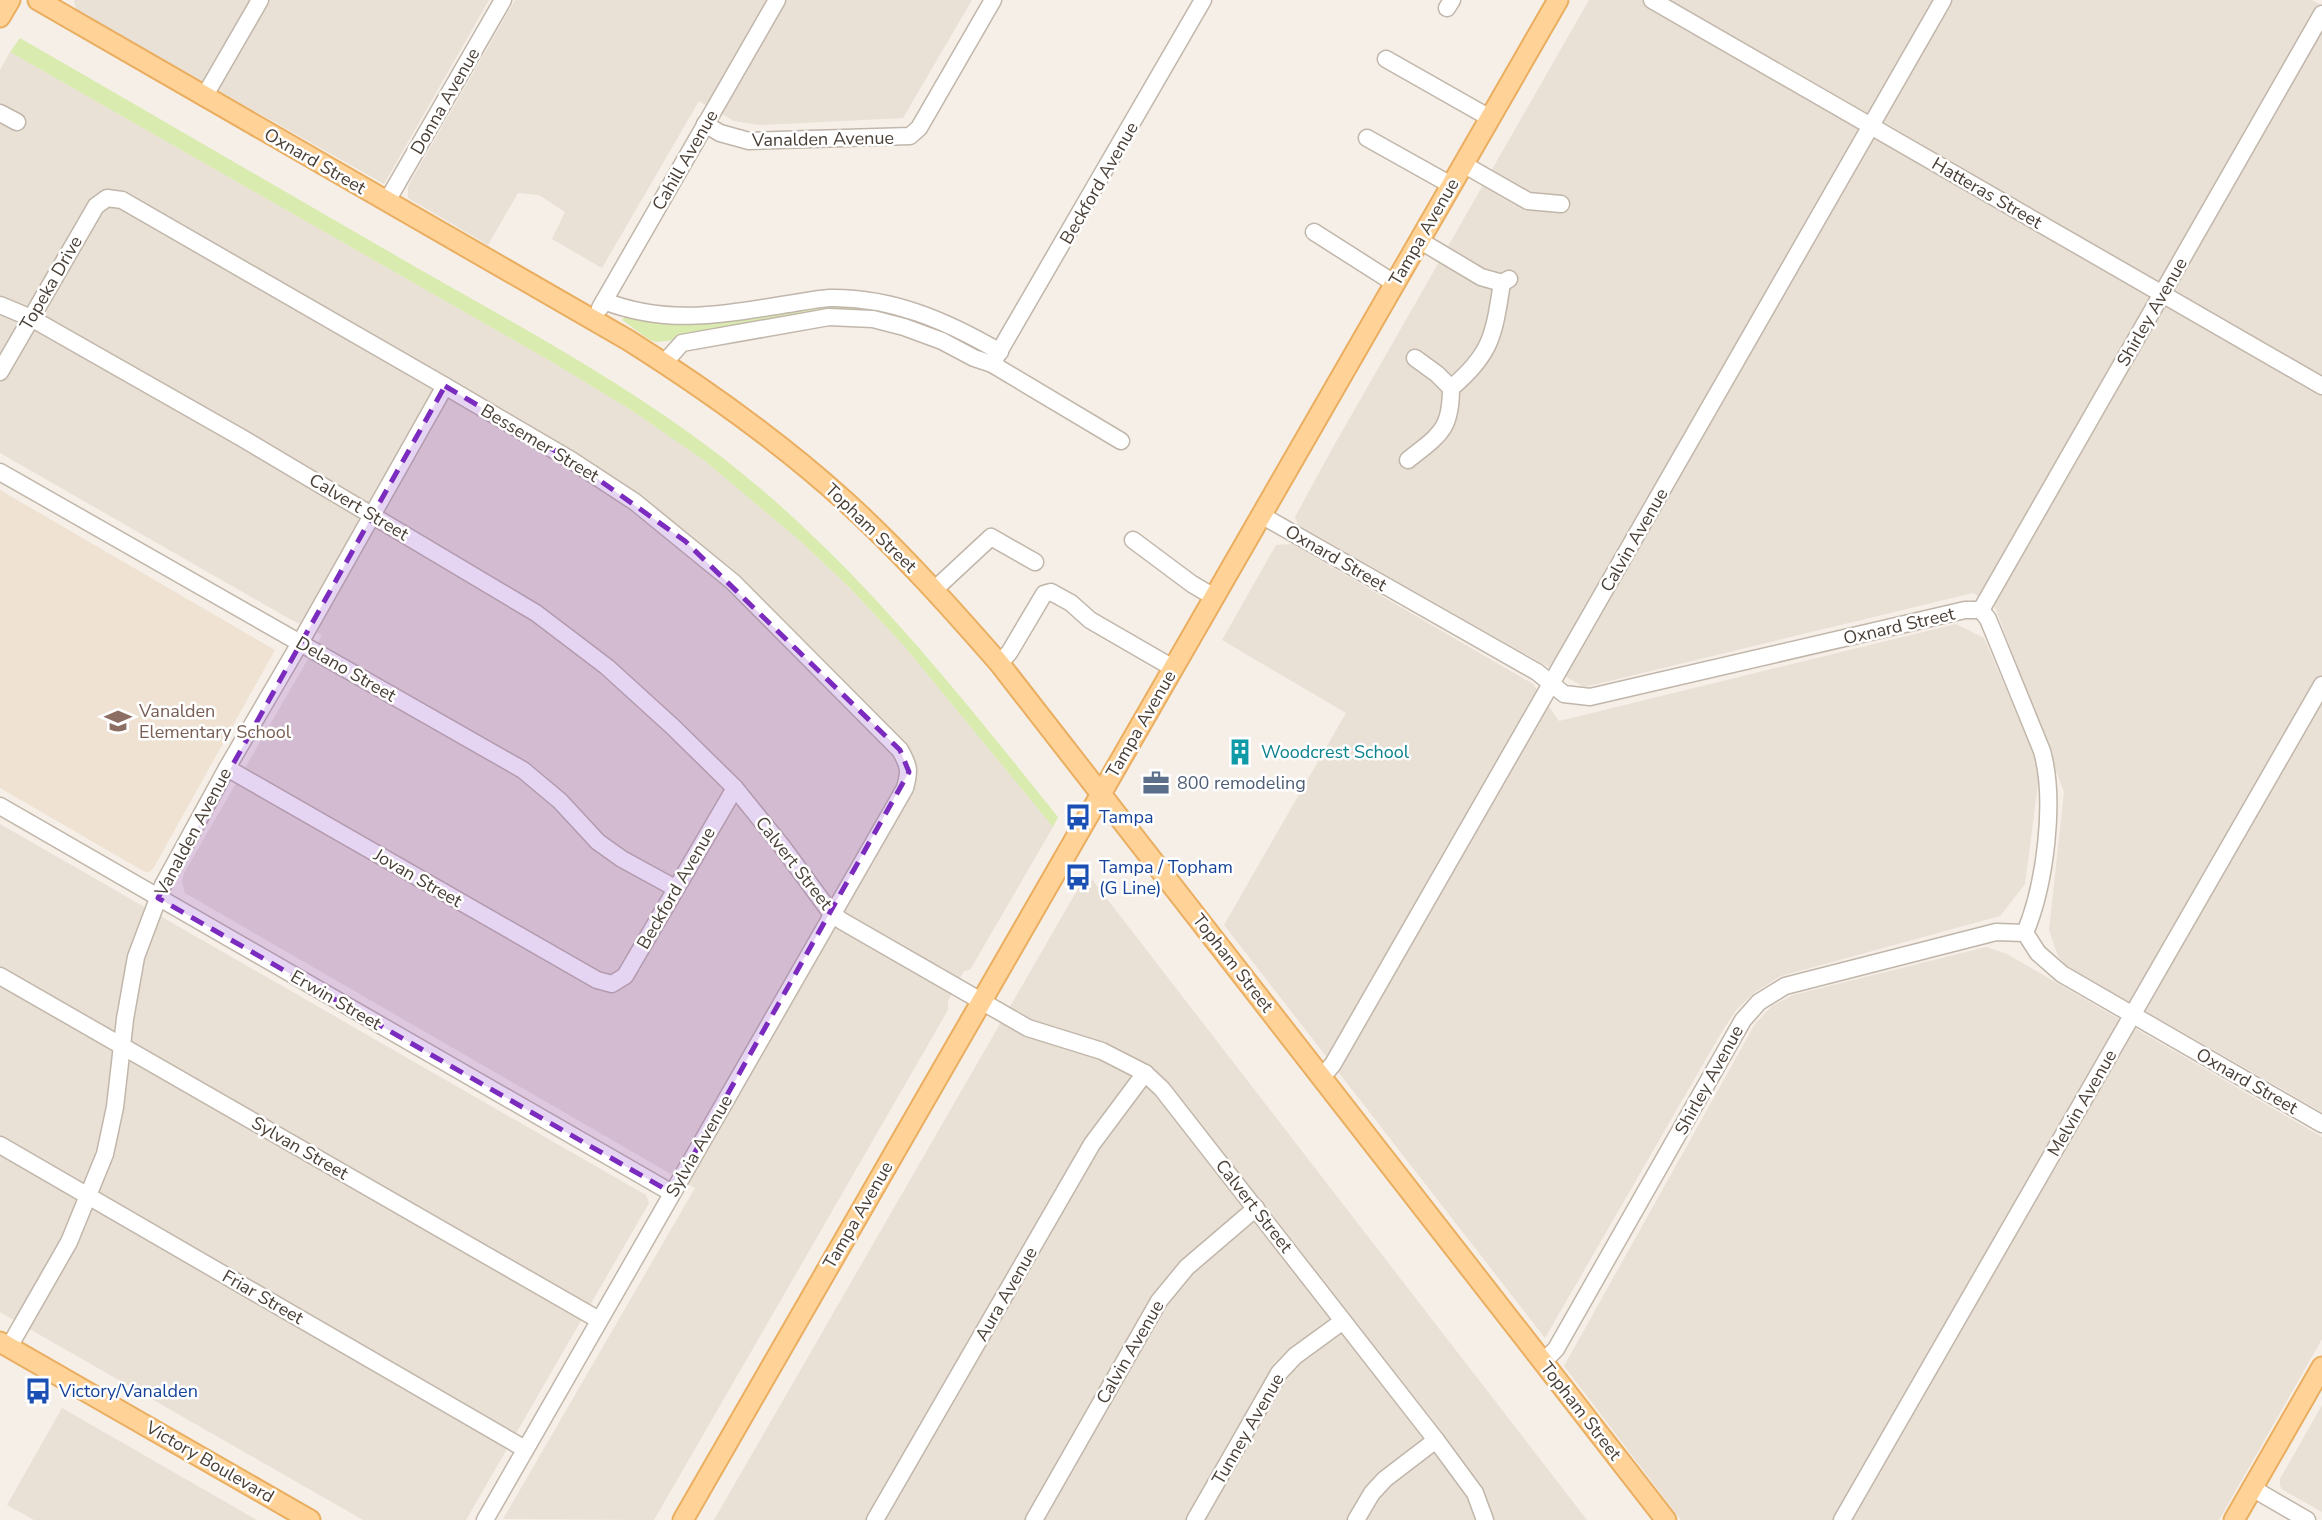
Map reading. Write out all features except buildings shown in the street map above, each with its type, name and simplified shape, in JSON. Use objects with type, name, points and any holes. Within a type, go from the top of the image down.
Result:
[{"type":"main road","points":[[0,17],[10,0]]},
{"type":"main road","name":"Oxnard Street","points":[[38,0],[593,320]]},
{"type":"main road","name":"Tampa Avenue","points":[[683,1520],[1558,0]]},
{"type":"main road","name":"Topham Street","points":[[593,320],[713,396],[797,460],[891,545],[934,590],[999,663],[1666,1520]]},
{"type":"main road","name":"Victory Boulevard","points":[[5,1345],[310,1520]]},
{"type":"main road","points":[[2234,1520],[2322,1367]]},
{"type":"street","points":[[204,97],[260,0]]},
{"type":"street","name":"Donna Avenue","points":[[387,201],[503,0]]},
{"type":"street","name":"Cahill Avenue","points":[[593,320],[777,0]]},
{"type":"street","name":"Vanalden Avenue","points":[[705,124],[720,133],[749,141],[910,136],[919,128],[993,0]]},
{"type":"street","name":"Beckford Avenue","points":[[996,358],[1203,0]]},
{"type":"street","name":"Hatteras Street","points":[[1652,0],[2322,386]]},
{"type":"street","name":"Calvin Avenue","points":[[1322,1077],[1333,1064],[1552,685],[1943,0]]},
{"type":"street","name":"Shirley Avenue","points":[[1980,610],[2322,14]]},
{"type":"street","points":[[1386,59],[1490,118]]},
{"type":"street","points":[[0,113],[17,122]]},
{"type":"street","points":[[1367,138],[1451,185]]},
{"type":"street","points":[[1463,164],[1528,201],[1561,204]]},
{"type":"street","name":"Topeka Drive","points":[[0,372],[96,206],[100,200],[107,198]]},
{"type":"street","name":"Bessemer Street","points":[[107,198],[122,200],[445,386],[635,502],[733,582],[900,750],[909,772]]},
{"type":"street","points":[[1314,232],[1394,283]]},
{"type":"street","points":[[1408,460],[1438,437],[1448,421],[1451,388],[1479,362],[1489,344],[1506,280],[1481,277],[1419,240]]},
{"type":"street","points":[[604,301],[625,309],[663,317],[708,317],[827,298],[880,302],[923,313],[951,325],[1121,441]]},
{"type":"street","name":"Calvert Street","points":[[0,305],[31,318],[372,514],[536,613],[607,667],[735,788],[831,913],[1037,1032],[1102,1051],[1145,1073],[1162,1089],[1436,1440],[1475,1493],[1485,1520]]},
{"type":"street","points":[[664,363],[682,343],[829,317],[873,319],[942,341],[974,358],[996,358]]},
{"type":"street","points":[[1415,358],[1451,388]]},
{"type":"street","name":"Vanalden Avenue","points":[[5,1345],[69,1242],[89,1197],[108,1143],[116,1107],[125,1019],[136,957],[158,898],[188,836],[445,386]]},
{"type":"street","name":"Delano Street","points":[[0,472],[523,769],[561,801],[598,842],[622,859],[675,888]]},
{"type":"street","name":"Oxnard Street","points":[[1261,515],[1537,672],[1564,694],[1590,697],[1965,610],[1980,610]]},
{"type":"street","points":[[934,590],[991,537],[1035,562]]},
{"type":"street","points":[[1133,540],[1214,597]]},
{"type":"street","points":[[999,663],[1009,653],[1044,594],[1051,592],[1071,603],[1090,620],[1173,668]]},
{"type":"street","points":[[1980,610],[1988,620],[1998,643],[2042,751],[2048,773],[2049,795],[2041,883],[2036,906],[2025,933]]},
{"type":"street","name":"Melvin Avenue","points":[[1842,1520],[2322,685]]},
{"type":"street","name":"Jovan Street","points":[[227,768],[597,980],[612,984]]},
{"type":"street","name":"Sylvia Avenue","points":[[485,1520],[905,788],[909,772]]},
{"type":"street","name":"Beckford Avenue","points":[[612,984],[625,976],[735,788]]},
{"type":"street","name":"Erwin Street","points":[[0,806],[672,1193]]},
{"type":"street","name":"Shirley Avenue","points":[[1543,1362],[1556,1349],[1742,1020],[1759,1002],[1785,986],[1836,972],[1996,932],[2025,933]]},
{"type":"street","name":"Oxnard Street","points":[[2025,933],[2046,962],[2322,1125]]},
{"type":"street","name":"Sylvan Street","points":[[0,976],[599,1320]]},
{"type":"street","name":"Aura Avenue","points":[[875,1520],[1092,1144],[1145,1073]]},
{"type":"street","name":"Friar Street","points":[[0,1145],[525,1449]]},
{"type":"street","name":"Calvin Avenue","points":[[1034,1520],[1158,1301],[1186,1267],[1256,1208]]},
{"type":"street","name":"Tunney Avenue","points":[[1195,1520],[1279,1373],[1295,1356],[1343,1321]]},
{"type":"street","points":[[1356,1520],[1372,1493],[1385,1479],[1436,1440]]},
{"type":"street","points":[[2252,1488],[2307,1520]]},
{"type":"highlighted area","points":[[445,386],[571,460],[685,541],[900,750],[909,772],[672,1193],[158,898]]},
{"type":"shaded area","points":[[74,0],[489,0],[384,184],[76,10]]},
{"type":"shaded area","points":[[515,0],[972,0],[903,118],[760,125],[734,121],[699,101],[602,268],[552,239],[565,212],[539,195],[518,193],[488,245],[408,198],[408,187],[412,179]]},
{"type":"shaded area","points":[[1589,0],[2312,0],[2322,6],[2322,1112],[2067,966],[2058,956],[2049,930],[2064,792],[1995,607],[1973,593],[1584,687],[1298,525],[1295,517],[1332,449]]},
{"type":"shaded area","points":[[10,52],[552,362],[631,410],[705,461],[799,540],[846,584],[904,646],[1053,827],[970,970],[964,971],[948,1001],[948,1010],[654,1520],[503,1519],[695,1188],[185,893],[182,882],[184,873],[322,635],[0,453],[0,70]]},
{"type":"shaded area","name":"Vanalden Elementary School","points":[[0,490],[275,650],[149,872],[0,788]]},
{"type":"shaded area","points":[[1292,544],[1533,684],[1559,721],[1956,624],[1984,638],[2038,763],[2038,784],[2025,884],[2000,916],[1781,976],[1755,992],[1737,1009],[1721,1033],[1545,1338],[1224,925],[1346,713],[1222,640],[1276,545]]},
{"type":"shaded area","points":[[0,824],[646,1195],[649,1203],[466,1520],[363,1520],[0,1312]]},
{"type":"shaded area","points":[[1087,873],[1587,1520],[714,1520]]},
{"type":"shaded area","points":[[1986,947],[2007,954],[2322,1137],[2322,1339],[2219,1520],[1681,1520],[1564,1366],[1755,1024],[1772,1006],[1793,995]]},
{"type":"shaded area","points":[[2322,1405],[2322,1512],[2283,1490],[2280,1479]]},
{"type":"shaded area","points":[[62,1408],[257,1520],[34,1520],[7,1505]]},
{"type":"green space","points":[[20,38],[568,354],[711,449],[808,531],[896,622],[1058,817],[1053,827],[904,646],[849,587],[799,540],[705,461],[631,410],[552,362],[10,52]]},
{"type":"green space","points":[[844,305],[901,312],[978,346],[977,350],[882,317],[656,342],[622,320],[626,315],[675,321],[724,321]]},
{"type":"place","name":"Vanalden Elementary School","points":[[118,721]]},
{"type":"place","name":"Woodcrest School","points":[[1240,752]]},
{"type":"place","name":"800 remodeling","points":[[1156,783]]},
{"type":"place","name":"Tampa","points":[[1078,817]]},
{"type":"place","name":"Tampa / Topham (G Line)","points":[[1078,877]]},
{"type":"place","name":"Victory/Vanalden","points":[[38,1391]]}]
